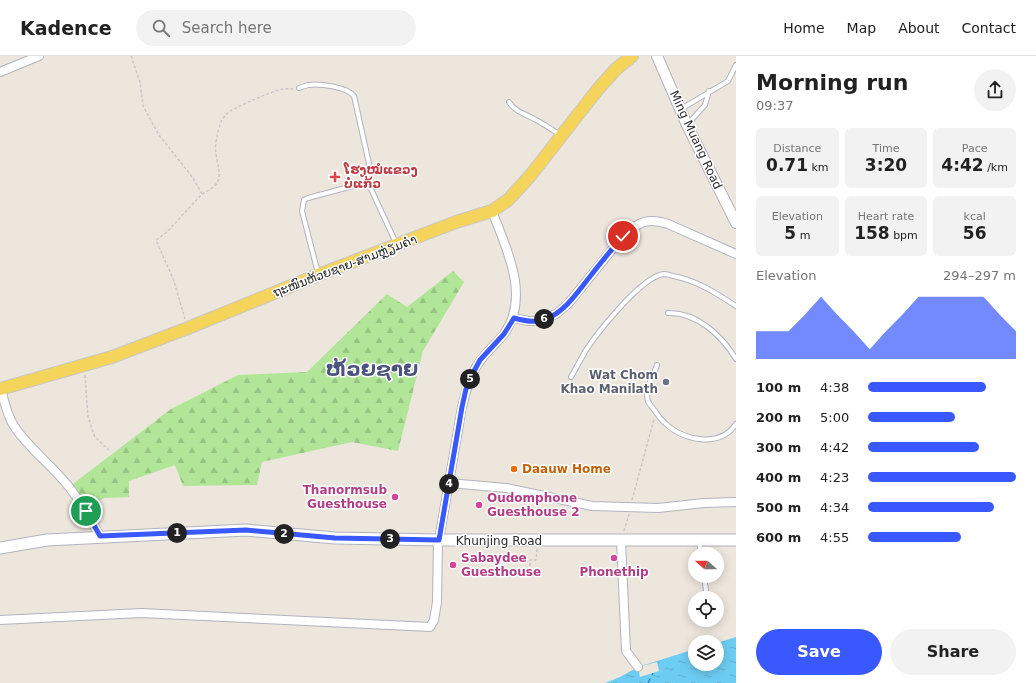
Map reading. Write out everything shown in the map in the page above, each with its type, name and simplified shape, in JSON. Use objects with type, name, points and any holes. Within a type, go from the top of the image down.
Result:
[{"type":"main road","name":"ຖະໜົນຫ້ວຍຊາຍ-ສາມຫຼ່ຽມຄຳ","points":[[0,389],[112,357],[318,275],[397,246],[456,222],[492,211],[508,200],[530,176],[598,89],[616,69],[632,56]]},
{"type":"main road","name":"Khunjing Road","points":[[0,548],[47,540],[100,536],[246,530],[335,538],[537,541],[736,540]]},
{"type":"street","points":[[0,72],[40,56]]},
{"type":"street","name":"Ming Muang Road","points":[[657,56],[687,125],[736,223]]},
{"type":"street","points":[[0,620],[141,613],[430,627],[434,620],[437,602],[439,540],[462,407],[472,375],[480,360],[504,334],[514,318],[516,305],[516,290],[512,264],[492,211]]},
{"type":"street","points":[[514,318],[538,321],[556,314],[568,304],[623,236],[632,227],[642,222],[659,221],[668,224],[736,254]]},
{"type":"street","points":[[0,389],[14,425],[26,441],[69,487],[86,511],[100,536]]},
{"type":"street","points":[[449,483],[506,488],[592,506],[658,508],[704,503],[736,502]]},
{"type":"street","points":[[621,541],[626,651],[638,667]]},
{"type":"lane","points":[[681,109],[709,91],[722,86],[728,81],[736,65]]},
{"type":"lane","points":[[299,88],[307,85],[317,85],[346,90],[351,92],[354,96],[370,168],[368,185],[397,246]]},
{"type":"lane","points":[[687,125],[705,105],[709,91]]},
{"type":"lane","points":[[509,102],[517,111],[535,119],[561,135]]},
{"type":"lane","points":[[318,275],[302,211],[304,200],[361,183],[368,185]]},
{"type":"lane","points":[[572,377],[587,350],[620,308],[632,295],[650,280],[664,274],[681,277],[698,283],[736,306]]},
{"type":"lane","points":[[668,314],[676,313],[690,316],[718,336],[736,359]]},
{"type":"lane","points":[[657,365],[648,395],[648,401],[664,423],[686,436],[710,440],[721,438],[732,430],[736,424]]},
{"type":"lane","points":[[699,541],[700,547]]},
{"type":"path","points":[[131,56],[140,82],[143,106],[159,135],[193,178],[202,194]]},
{"type":"path","points":[[188,328],[174,281],[156,240],[167,232],[202,194],[216,184],[219,178],[215,153],[216,143],[221,122],[227,113],[281,89],[299,88]]},
{"type":"path","points":[[84,365],[88,417],[95,437],[108,450]]},
{"type":"path","points":[[621,541],[656,412]]},
{"type":"path","points":[[530,571],[530,560],[536,560],[537,541]]},
{"type":"green space","points":[[453,271],[464,282],[423,351],[398,451],[352,442],[262,462],[257,485],[183,486],[175,465],[129,481],[129,497],[104,498],[86,511],[69,487],[171,409],[238,375],[307,372],[387,294],[407,307]]},
{"type":"water","points":[[736,637],[736,683],[605,683],[638,667],[688,651],[688,671],[724,671],[724,641]]},
{"type":"pier","points":[[657,662],[659,671],[640,677],[638,667]]},
{"type":"ferry route","points":[[648,683],[653,673]]},
{"type":"place","name":"ໂຮງໝໍແຂວງ ບໍ່ແກ້ວ","points":[[335,177]]},
{"type":"place","name":"Wat Chom Khao Manilath","points":[[666,382]]},
{"type":"place","name":"Daauw Home","points":[[514,469]]},
{"type":"place","name":"Thanormsub Guesthouse","points":[[395,497]]},
{"type":"place","name":"Oudomphone Guesthouse 2","points":[[479,505]]},
{"type":"place","name":"Phonethip","points":[[614,558]]},
{"type":"place","name":"Sabaydee Guesthouse","points":[[453,565]]},
{"type":"district","name":"ຫ້ວຍຊາຍ","points":[[372,369]]},
{"type":"route","points":[[86,511],[100,536],[246,530],[335,538],[439,540],[466,389],[480,360],[504,334],[514,318],[538,321],[556,314],[568,304],[623,236]]}]
